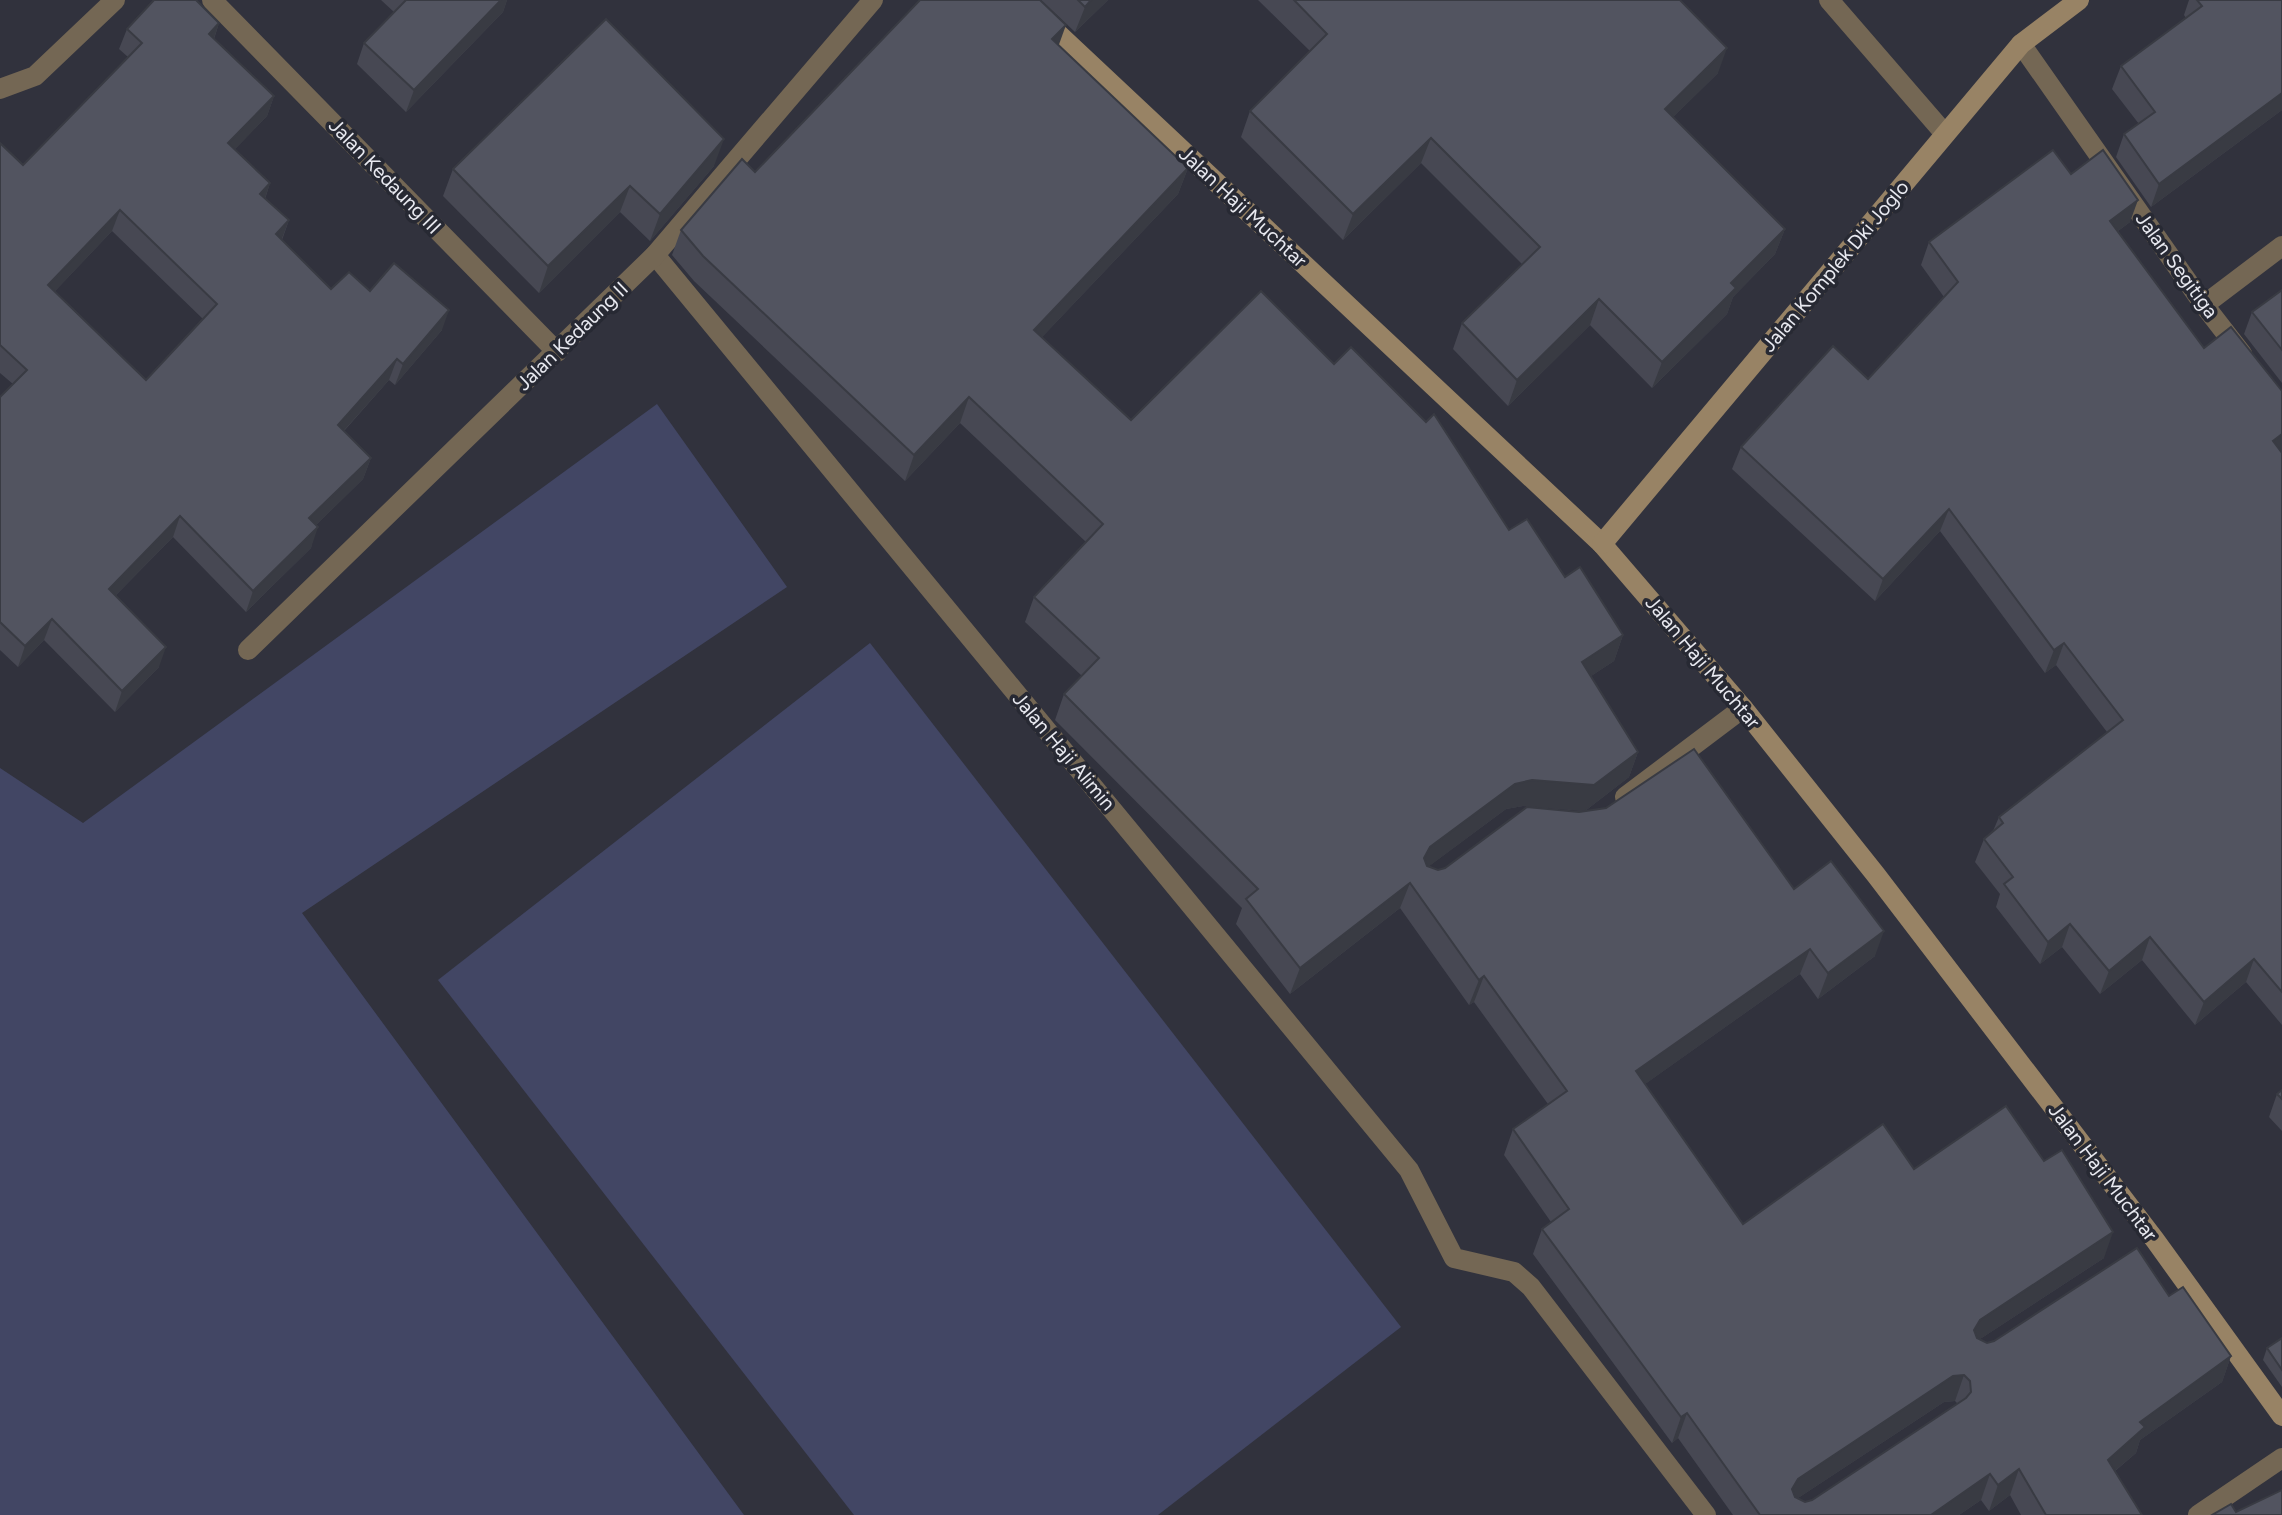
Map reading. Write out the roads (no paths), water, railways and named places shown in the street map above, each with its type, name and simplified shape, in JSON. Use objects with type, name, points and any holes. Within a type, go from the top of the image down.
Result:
[{"type":"street","points":[[0,89],[35,76],[115,0]]},
{"type":"street","name":"Jalan Kedaung III","points":[[212,0],[557,352]]},
{"type":"street","name":"Jalan Kedaung II","points":[[248,650],[655,255],[873,0]]},
{"type":"street","name":"Jalan Haji Muchtar","points":[[1022,0],[1602,544],[1743,708],[1876,875],[2148,1244],[2282,1416]]},
{"type":"street","points":[[1829,0],[1945,134]]},
{"type":"street","name":"Jalan Komplek Dki Joglo","points":[[1602,544],[2021,44],[2079,0]]},
{"type":"street","name":"Jalan Segitiga","points":[[2021,44],[2204,305],[2253,367]]},
{"type":"street","points":[[2204,305],[2282,246]]},
{"type":"street","name":"Jalan Haji Alimin","points":[[655,255],[1409,1170],[1454,1258],[1514,1272],[1531,1287],[1706,1515]]},
{"type":"street","points":[[1610,808],[1743,708]]},
{"type":"street","points":[[2198,1515],[2282,1458]]}]
